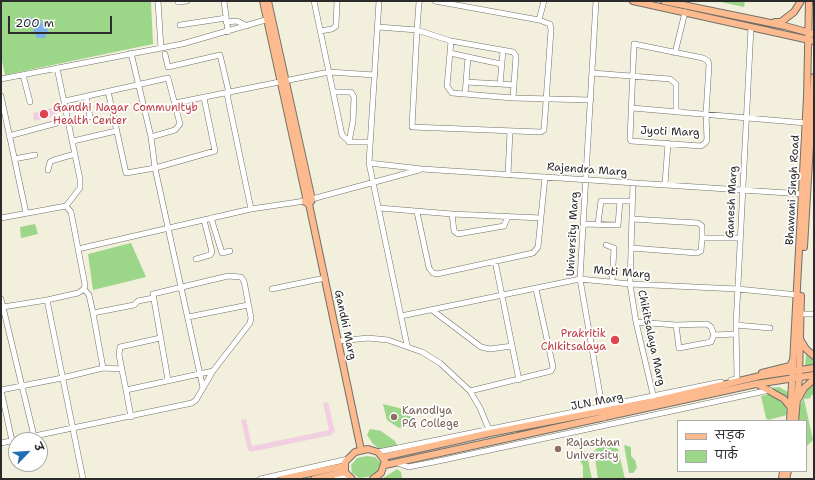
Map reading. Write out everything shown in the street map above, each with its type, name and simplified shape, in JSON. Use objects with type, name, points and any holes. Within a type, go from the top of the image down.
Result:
[{"type":"main road","points":[[263,1],[269,19]]},
{"type":"main road","points":[[268,1],[269,19]]},
{"type":"main road","points":[[633,1],[751,27],[811,37]]},
{"type":"main road","points":[[664,1],[786,26],[811,37]]},
{"type":"main road","points":[[767,23],[781,22],[794,12],[801,1]]},
{"type":"main road","name":"Bhawani Singh Road","points":[[790,420],[811,37],[809,1]]},
{"type":"main road","name":"Gandhi Marg","points":[[269,19],[309,200],[361,450]]},
{"type":"main road","name":"Bhawani Singh Road","points":[[795,420],[799,378],[814,77]]},
{"type":"main road","points":[[800,339],[806,349],[814,356]]},
{"type":"main road","points":[[736,380],[786,368],[790,366],[793,359]]},
{"type":"main road","name":"JLN Marg","points":[[383,457],[490,431],[736,380],[814,368]]},
{"type":"main road","name":"JLN Marg","points":[[385,465],[756,384],[814,376]]},
{"type":"main road","points":[[797,401],[804,388],[814,379]]},
{"type":"main road","points":[[756,384],[770,390],[784,399],[791,408]]},
{"type":"main road","points":[[347,473],[348,459],[355,452],[368,449],[378,452],[383,457],[385,465],[381,473],[373,479]]},
{"type":"main road","points":[[282,479],[347,473]]},
{"type":"main road","points":[[314,479],[347,473]]},
{"type":"street","points":[[158,1],[161,48]]},
{"type":"street","points":[[178,2],[187,1]]},
{"type":"street","points":[[224,1],[228,32]]},
{"type":"street","points":[[314,1],[342,135],[349,142],[370,142]]},
{"type":"street","points":[[320,31],[332,29],[336,26],[337,1]]},
{"type":"street","points":[[379,1],[369,163],[406,345]]},
{"type":"street","points":[[420,1],[412,127],[510,131],[544,130],[551,30],[548,23],[539,20],[435,1]]},
{"type":"street","points":[[539,20],[544,1]]},
{"type":"street","name":"University Marg","points":[[596,1],[580,279],[604,418]]},
{"type":"street","points":[[675,53],[685,12]]},
{"type":"street","points":[[1,79],[161,48],[228,32],[269,19]]},
{"type":"street","points":[[180,25],[226,20],[238,21],[247,26]]},
{"type":"street","points":[[378,27],[417,30],[452,41],[513,52],[516,56],[513,98]]},
{"type":"street","name":"Ganesh Marg","points":[[736,380],[736,326],[751,27]]},
{"type":"street","points":[[452,41],[447,86],[452,93],[513,98],[591,100]]},
{"type":"street","points":[[706,114],[709,65],[703,58],[634,44],[632,108],[806,123]]},
{"type":"street","points":[[500,84],[503,51]]},
{"type":"street","points":[[131,53],[137,84],[151,137],[155,168],[203,388]]},
{"type":"street","points":[[450,53],[501,64]]},
{"type":"street","points":[[165,54],[168,66],[220,55],[251,209]]},
{"type":"street","points":[[465,94],[468,57]]},
{"type":"street","points":[[1,218],[66,206],[80,188],[73,141],[57,68]]},
{"type":"street","points":[[175,103],[329,72],[375,75]]},
{"type":"street","points":[[592,74],[670,79],[676,84],[676,111]]},
{"type":"street","points":[[23,75],[30,102]]},
{"type":"street","points":[[65,101],[168,78],[180,124],[178,128],[151,137]]},
{"type":"street","points":[[466,82],[514,85]]},
{"type":"street","points":[[108,91],[126,173],[155,168],[215,151],[204,98]]},
{"type":"street","points":[[333,92],[351,92],[354,97],[353,121],[349,142]]},
{"type":"street","points":[[1,96],[26,213]]},
{"type":"street","points":[[86,96],[90,117]]},
{"type":"street","name":"Jyoti Marg","points":[[632,108],[631,141],[701,146],[707,140],[706,114]]},
{"type":"street","points":[[9,136],[68,120]]},
{"type":"street","points":[[73,141],[116,131]]},
{"type":"street","points":[[508,175],[510,131]]},
{"type":"street","points":[[665,184],[668,143]]},
{"type":"street","points":[[48,170],[50,162],[75,154]]},
{"type":"street","points":[[14,159],[35,155]]},
{"type":"street","name":"Rajendra Marg","points":[[369,163],[422,169],[802,194]]},
{"type":"street","points":[[78,249],[251,209],[309,200],[422,169]]},
{"type":"street","points":[[417,212],[428,268],[433,273],[437,274],[537,250],[545,177]]},
{"type":"street","name":"Chikitsalaya Marg","points":[[633,183],[630,284],[636,322],[654,398]]},
{"type":"street","points":[[598,224],[601,201],[632,201]]},
{"type":"street","points":[[583,224],[618,225],[620,201]]},
{"type":"street","points":[[3,307],[47,300],[78,293],[84,289],[85,284],[71,212],[66,206]]},
{"type":"street","points":[[379,208],[417,212],[541,218]]},
{"type":"street","points":[[452,214],[454,231],[458,234],[504,226],[508,216]]},
{"type":"street","points":[[211,218],[222,253],[230,251]]},
{"type":"street","points":[[631,248],[697,253],[701,250],[702,238],[702,226],[698,223],[632,219]]},
{"type":"street","points":[[196,259],[210,255],[212,252],[204,220]]},
{"type":"street","points":[[702,238],[740,238]]},
{"type":"street","points":[[606,245],[614,248],[612,282]]},
{"type":"street","points":[[495,261],[519,380]]},
{"type":"street","points":[[48,433],[192,403],[196,400],[213,371],[250,323],[251,318],[244,281],[241,277],[237,275],[153,294],[168,380]]},
{"type":"street","points":[[272,288],[325,278]]},
{"type":"street","name":"Moti Marg","points":[[401,316],[580,279],[630,284],[738,289],[798,295]]},
{"type":"street","points":[[84,289],[89,294],[103,368]]},
{"type":"street","points":[[470,391],[551,371],[553,367],[536,289]]},
{"type":"street","points":[[1,298],[33,432]]},
{"type":"street","points":[[93,313],[134,305],[138,301],[153,298]]},
{"type":"street","points":[[47,300],[83,479]]},
{"type":"street","points":[[188,317],[248,304]]},
{"type":"street","points":[[432,310],[481,347],[490,349],[512,346]]},
{"type":"street","points":[[801,314],[814,314]]},
{"type":"street","points":[[636,322],[676,325],[707,324],[711,327],[714,335],[711,342],[679,348],[676,325]]},
{"type":"street","points":[[1,326],[7,325]]},
{"type":"street","points":[[736,326],[770,328]]},
{"type":"street","points":[[714,335],[736,334]]},
{"type":"street","points":[[131,416],[119,355],[120,347],[160,338]]},
{"type":"street","points":[[339,341],[368,338],[388,340],[406,345],[422,352],[440,363],[470,391],[480,408],[490,431],[378,452]]},
{"type":"street","points":[[9,432],[4,415],[1,390],[103,368],[122,369]]},
{"type":"street","points":[[126,390],[213,371]]},
{"type":"street","points":[[398,462],[408,467],[434,462],[770,390]]},
{"type":"street","points":[[260,479],[348,459]]},
{"type":"street","points":[[336,479],[347,473]]},
{"type":"shaded area","name":"Gandhi Nagar Communityb Health Center","points":[[55,107],[56,114],[54,116],[34,121],[33,113]]},
{"type":"shaded area","points":[[328,402],[335,432],[332,433],[332,435],[250,452],[250,450],[248,451],[241,420],[246,419],[252,446],[329,430],[323,403]]},
{"type":"green space","points":[[1,1],[151,1],[153,44],[5,75],[1,56]]},
{"type":"green space","points":[[716,1],[745,1],[744,7]]},
{"type":"green space","points":[[35,224],[38,234],[21,238],[20,227]]},
{"type":"green space","points":[[131,243],[146,277],[93,290],[88,254]]},
{"type":"green space","points":[[806,353],[814,359],[814,364],[805,366]]},
{"type":"green space","points":[[814,384],[814,395],[811,395],[811,398],[804,399],[813,440],[807,446],[807,420],[798,420],[800,406],[808,388]]},
{"type":"green space","points":[[779,387],[788,392],[788,401],[771,388]]},
{"type":"green space","points":[[771,394],[786,406],[787,415],[768,420],[766,418],[761,396]]},
{"type":"green space","points":[[383,404],[403,409],[411,417],[415,424],[399,428],[387,420]]},
{"type":"green space","points":[[370,429],[381,431],[395,441],[398,447],[381,450],[373,444],[367,435]]},
{"type":"green space","points":[[608,443],[618,449],[625,479],[598,479],[594,451],[601,444]]},
{"type":"green space","points":[[624,445],[631,447],[631,456],[635,460],[637,468],[633,473],[629,473]]},
{"type":"green space","points":[[580,451],[585,451],[587,455],[592,479],[583,479],[583,466],[577,456]]},
{"type":"green space","points":[[367,456],[375,457],[381,463],[382,467],[374,476],[359,478],[352,473],[351,465],[357,458]]},
{"type":"green space","points":[[397,469],[401,472],[402,479],[382,479]]},
{"type":"water","points":[[26,17],[40,20],[48,30],[45,38],[37,38],[33,31],[35,28],[24,22]]},
{"type":"place","name":"Gandhi Nagar Communityb Health Center","points":[[44,114]]},
{"type":"place","name":"Prakritik Chikitsalaya","points":[[615,340]]},
{"type":"place","name":"Kanodiya PG College","points":[[394,417]]},
{"type":"place","name":"Rajasthan University","points":[[558,449]]}]
